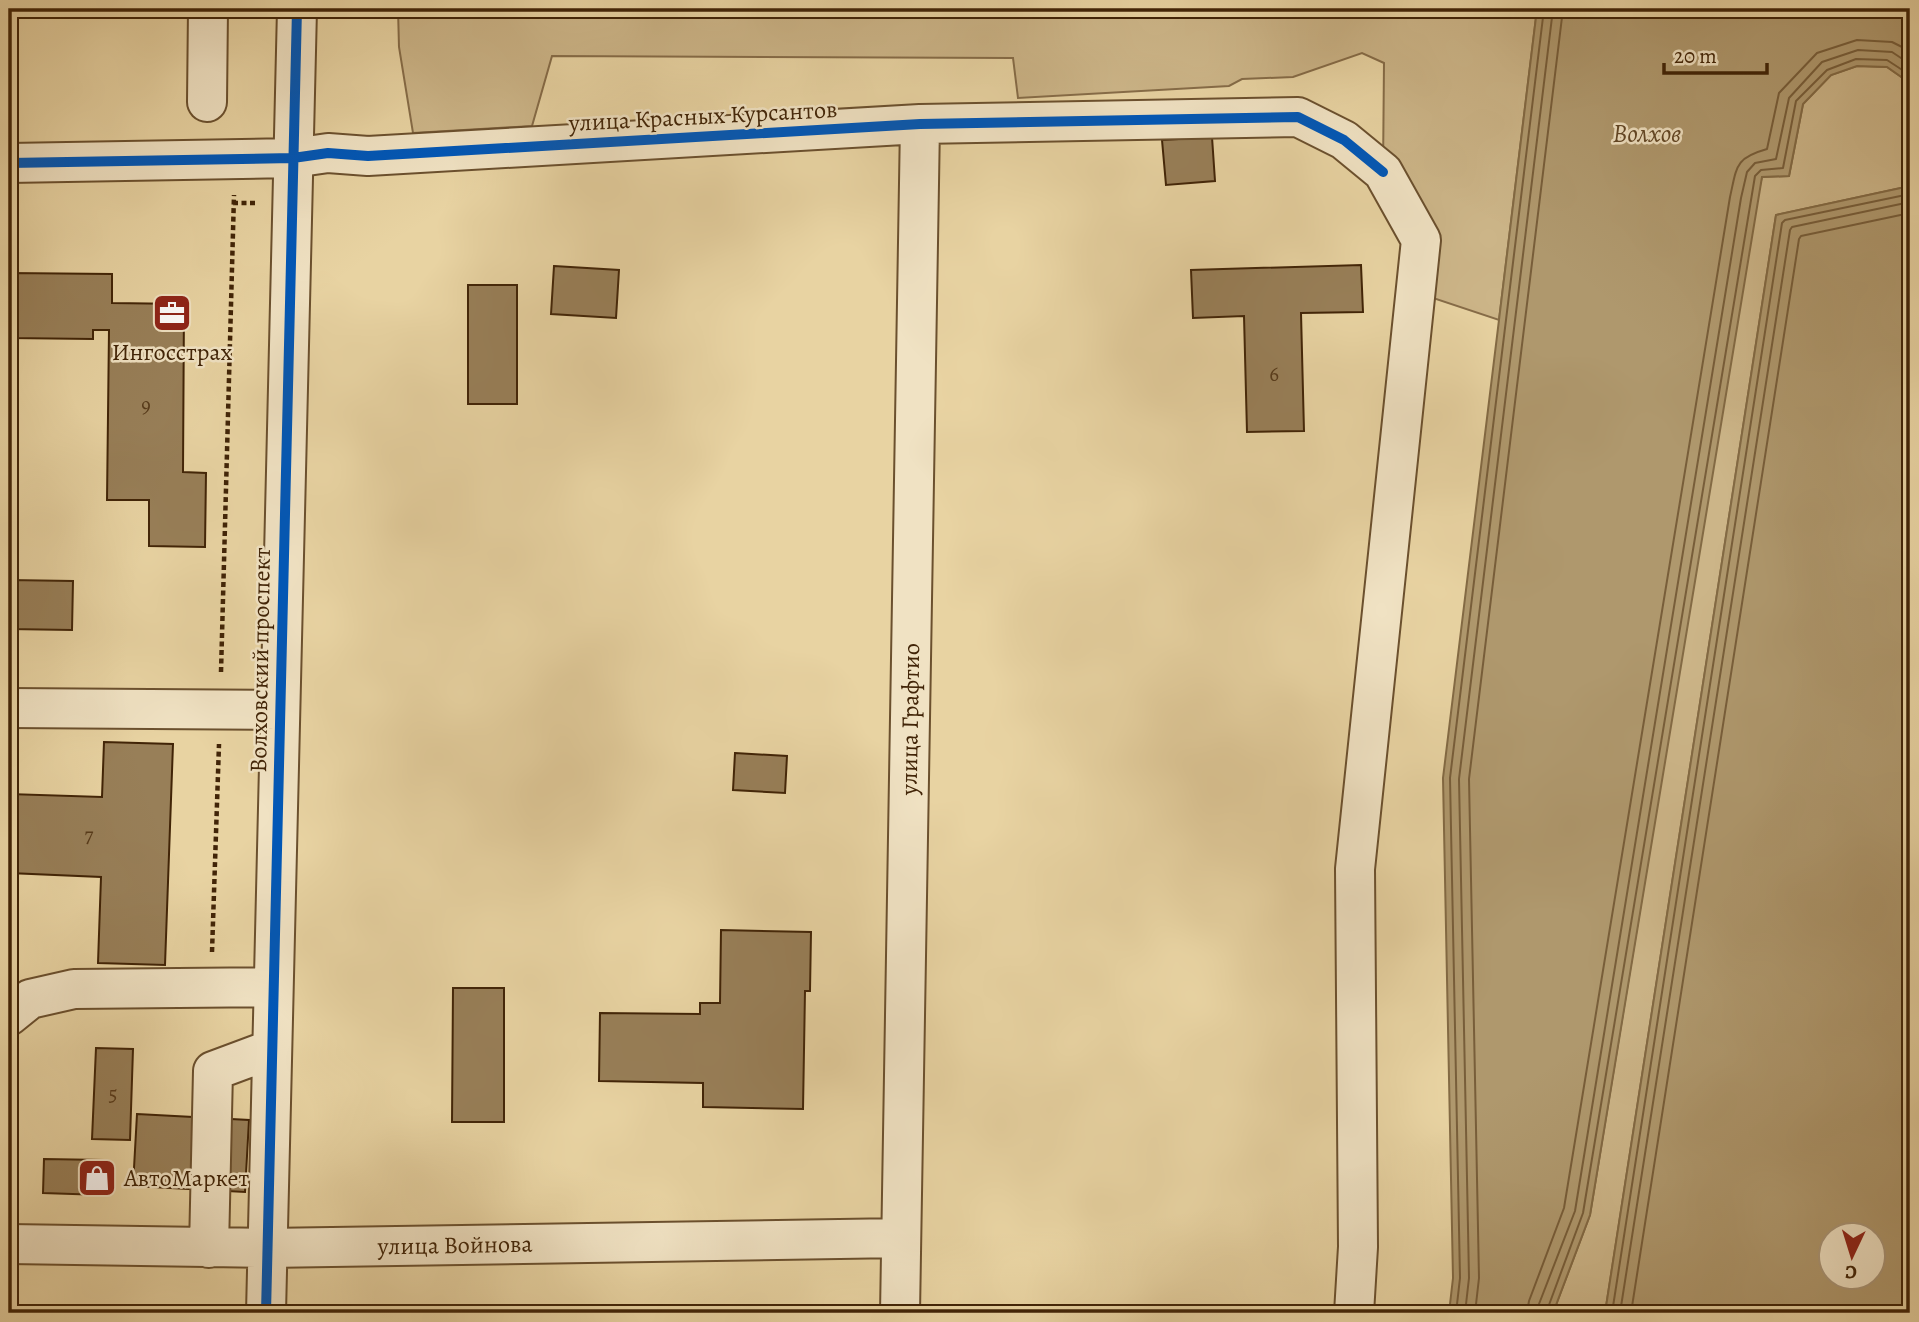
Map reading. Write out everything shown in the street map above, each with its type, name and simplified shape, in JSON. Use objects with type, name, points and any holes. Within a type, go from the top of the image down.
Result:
[{"type":"street","points":[[207,102],[208,9]]},
{"type":"street","name":"Волховский проспект","points":[[265,1313],[297,9]]},
{"type":"street","name":"улица Красных Курсантов","points":[[9,163],[293,158],[328,153],[368,156],[919,124],[1298,117],[1345,140],[1383,172],[1421,240],[1356,869],[1358,1247],[1354,1313]]},
{"type":"street","name":"улица Графтио","points":[[900,1313],[919,124]]},
{"type":"street","points":[[9,708],[280,710]]},
{"type":"street","points":[[9,1016],[30,999],[74,989],[273,987]]},
{"type":"street","points":[[209,1248],[213,1071],[272,1049]]},
{"type":"street","name":"улица Войнова","points":[[9,1244],[267,1248],[901,1238]]},
{"type":"path","points":[[211,987],[235,159]]},
{"type":"shaded area","points":[[398,9],[1537,9],[1499,320],[1433,298],[1383,172],[1384,63],[1362,53],[1293,77],[1242,79],[1229,86],[1018,98],[1013,58],[552,56],[532,126],[413,133],[399,47]]},
{"type":"shaded area","points":[[1857,66],[1887,67],[1910,83],[1910,186],[1776,215],[1605,1313],[1553,1313],[1590,1215],[1756,201],[1762,177],[1789,176],[1803,104],[1831,75]]},
{"type":"water","name":"Волхов","points":[[1537,9],[1910,9],[1910,83],[1887,67],[1857,66],[1831,75],[1803,104],[1789,176],[1762,177],[1590,1215],[1553,1313],[1449,1313],[1453,1278],[1443,778]]},
{"type":"water","points":[[1910,186],[1910,1313],[1605,1313],[1776,215]]},
{"type":"building","points":[[1212,137],[1215,181],[1166,185],[1162,140]]},
{"type":"building","points":[[1361,265],[1363,312],[1301,313],[1304,431],[1247,432],[1244,316],[1193,318],[1191,270]]},
{"type":"building","points":[[554,266],[619,270],[616,318],[551,314]]},
{"type":"building","points":[[9,273],[112,274],[112,303],[184,304],[183,472],[206,473],[205,547],[149,546],[149,500],[107,500],[109,330],[93,330],[93,339],[9,338]]},
{"type":"building","points":[[468,285],[517,285],[517,404],[468,404]]},
{"type":"building","points":[[9,580],[73,581],[72,630],[9,629]]},
{"type":"building","points":[[104,742],[173,744],[165,965],[98,963],[101,877],[9,873],[9,794],[102,797]]},
{"type":"building","points":[[735,753],[787,756],[785,793],[733,790]]},
{"type":"building","points":[[721,930],[811,932],[810,991],[805,991],[803,1109],[703,1107],[703,1083],[599,1081],[600,1013],[700,1014],[700,1003],[720,1003]]},
{"type":"building","points":[[453,988],[504,988],[504,1122],[452,1122]]},
{"type":"building","points":[[96,1048],[133,1049],[130,1140],[92,1139]]},
{"type":"building","points":[[137,1114],[249,1120],[245,1192],[133,1186]]},
{"type":"building","points":[[44,1159],[103,1160],[102,1195],[43,1193]]},
{"type":"cycle path","points":[[266,1313],[297,9]]},
{"type":"cycle path","points":[[9,163],[293,158],[328,153],[368,156],[920,124],[1298,117],[1344,140],[1383,172]]},
{"type":"place","name":"Ингосстрах","points":[[172,313]]},
{"type":"place","name":"АвтоМаркет","points":[[97,1178]]}]
